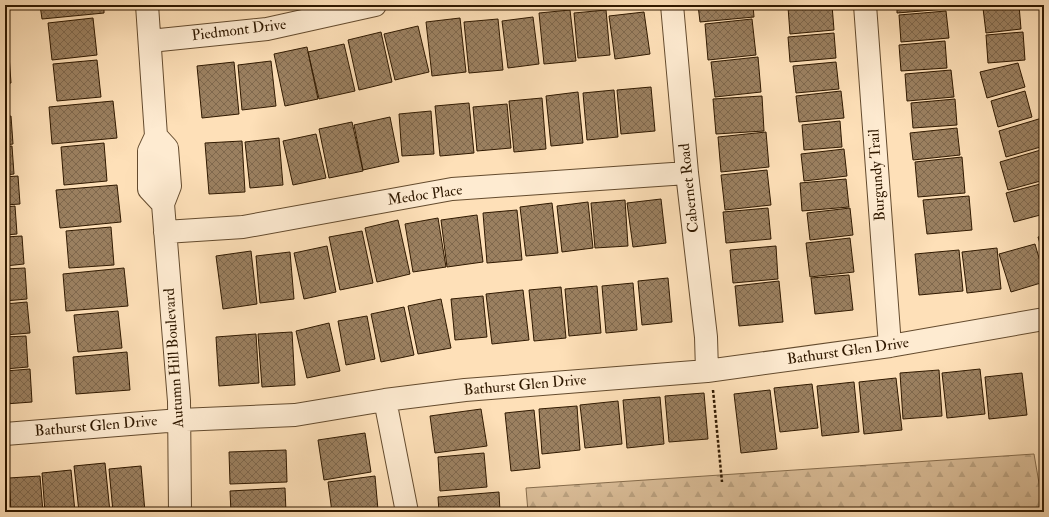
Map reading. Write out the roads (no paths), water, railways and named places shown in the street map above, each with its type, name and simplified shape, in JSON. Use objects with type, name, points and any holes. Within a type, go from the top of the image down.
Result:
[{"type":"street","name":"Autumn Hill Boulevard","points":[[147,5],[156,136],[167,148],[170,186],[163,204],[180,420],[180,512]]},
{"type":"street","name":"Piedmont Drive","points":[[150,41],[268,29],[375,5]]},
{"type":"street","name":"Cabernet Road","points":[[672,5],[687,173],[706,337],[707,371]]},
{"type":"street","name":"Burgundy Trail","points":[[865,5],[890,346]]},
{"type":"street","name":"Medoc Place","points":[[165,232],[243,227],[452,189],[687,173]]},
{"type":"street","name":"Bathurst Glen Drive","points":[[5,434],[180,420],[296,414],[385,400],[465,390],[707,371],[890,346],[1044,319]]},
{"type":"street","points":[[385,400],[407,512]]}]
